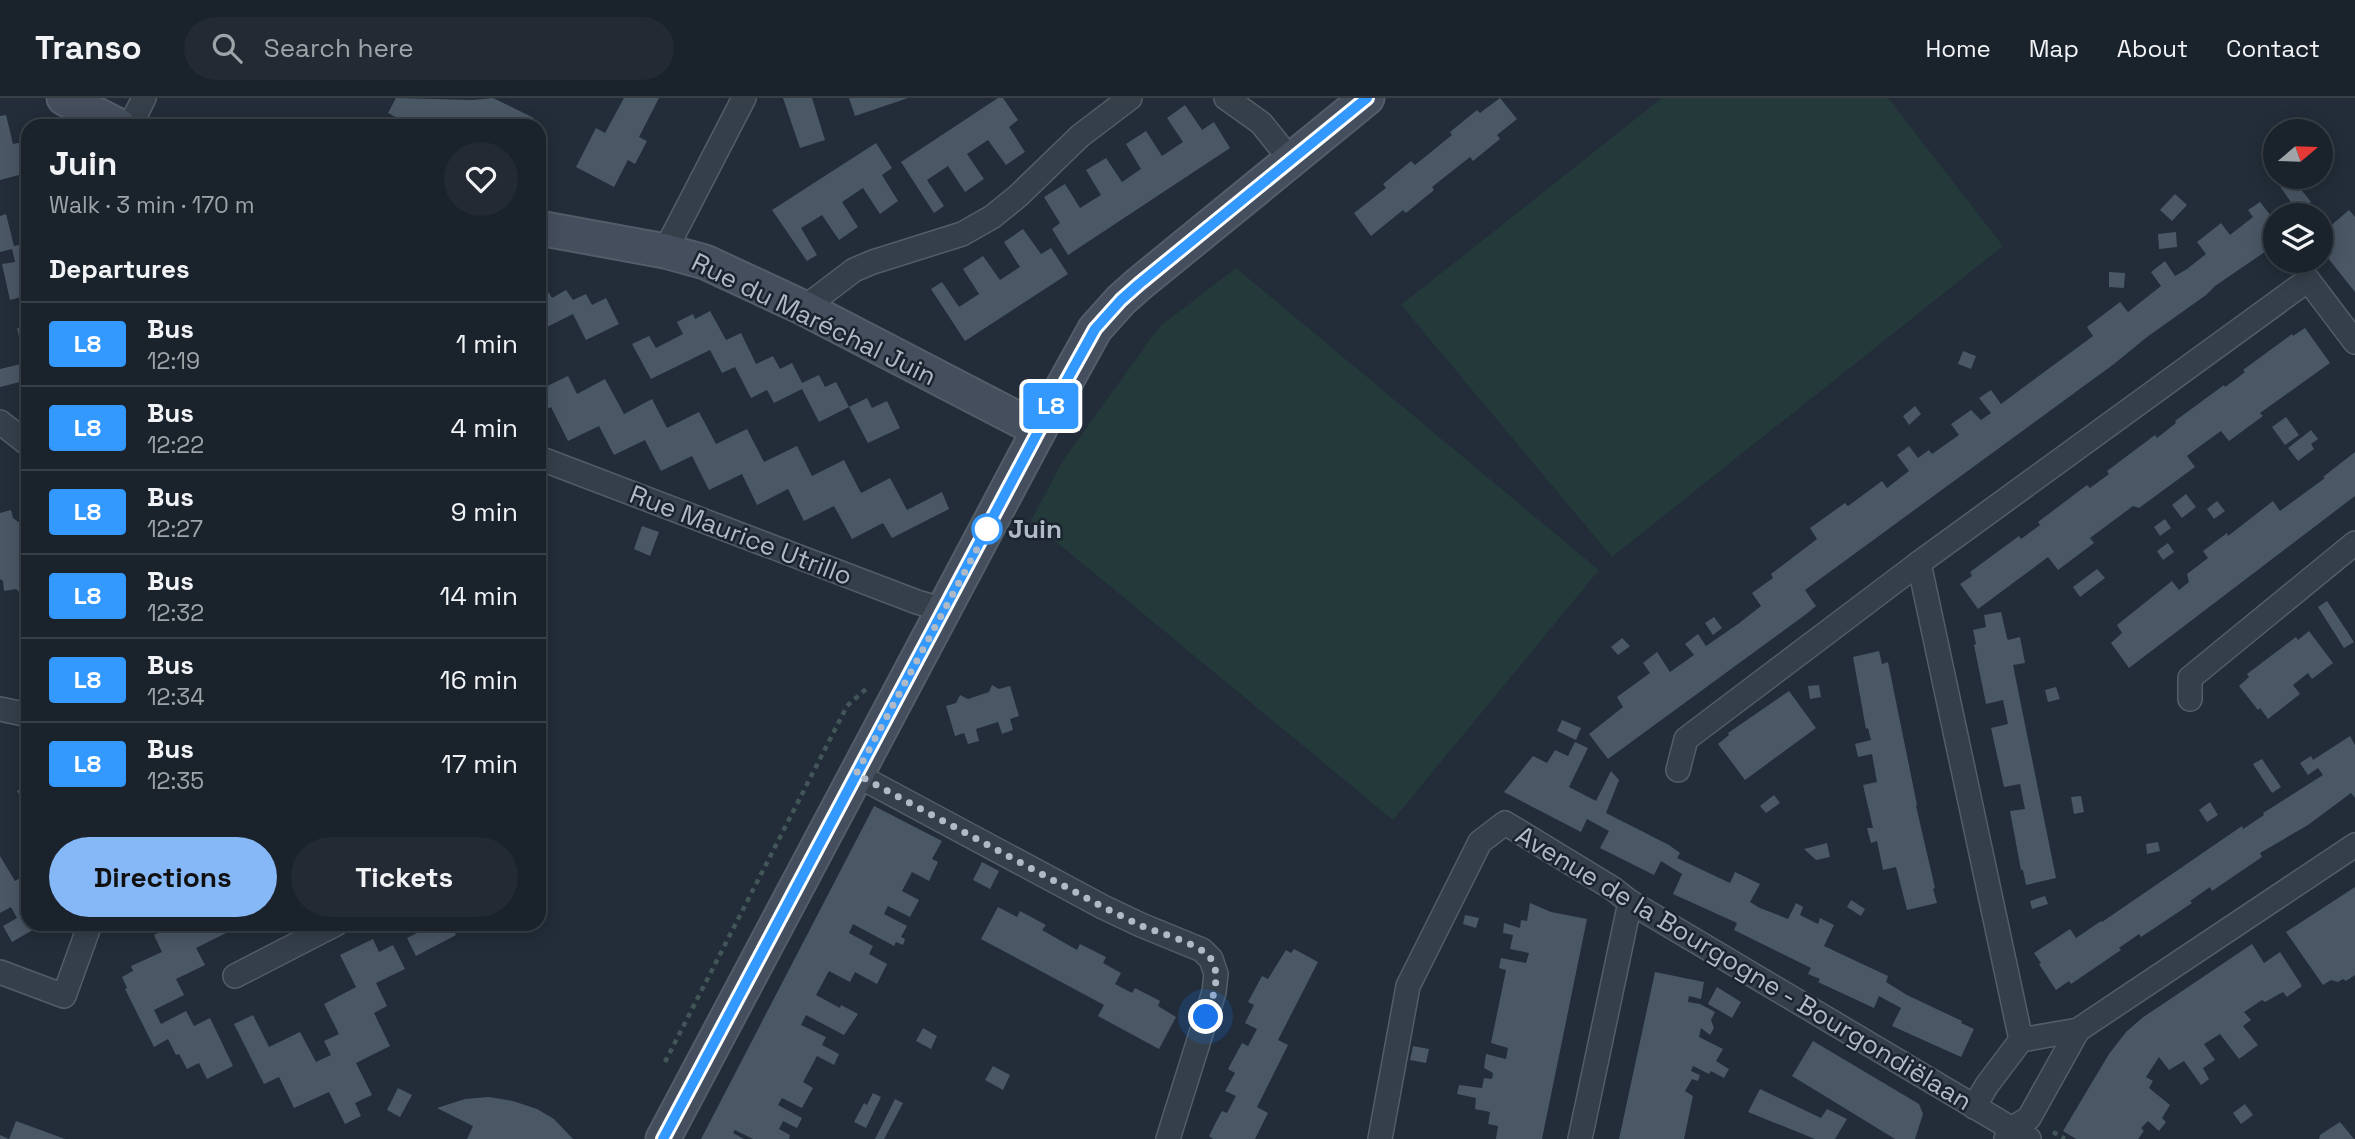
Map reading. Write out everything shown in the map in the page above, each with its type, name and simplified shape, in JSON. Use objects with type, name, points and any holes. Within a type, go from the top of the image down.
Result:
[{"type":"street","points":[[64,98],[105,119]]},
{"type":"street","points":[[134,119],[144,98]]},
{"type":"street","points":[[665,251],[744,98]]},
{"type":"street","points":[[804,308],[854,270],[962,234],[992,217],[1018,197],[1080,136],[1130,98]]},
{"type":"street","points":[[1226,98],[1261,123],[1290,159]]},
{"type":"street","points":[[663,1139],[1086,342],[1108,313],[1139,284],[1367,98]]},
{"type":"street","name":"Rue du Maréchal Juin","points":[[546,229],[665,251],[705,262],[804,308],[1039,430]]},
{"type":"street","points":[[1678,770],[1686,739],[1919,563],[2308,280],[2355,342]]},
{"type":"street","points":[[0,422],[21,438]]},
{"type":"street","name":"Rue Maurice Utrillo","points":[[546,461],[944,610]]},
{"type":"street","points":[[2190,699],[2190,678],[2355,543]]},
{"type":"street","points":[[1919,563],[2021,1040]]},
{"type":"street","points":[[0,709],[21,714]]},
{"type":"street","points":[[856,774],[1103,907],[1202,950],[1212,959],[1216,974],[1214,992],[1168,1139]]},
{"type":"street","name":"Avenue de la Bourgogne - Bourgondiëlaan","points":[[1380,1139],[1408,986],[1480,842],[1505,823],[1612,888],[1630,902],[1973,1107],[2015,1136]]},
{"type":"street","points":[[1973,1107],[2021,1040],[2078,1030],[2355,845]]},
{"type":"street","points":[[1580,1139],[1630,902]]},
{"type":"street","points":[[0,972],[64,996],[87,931]]},
{"type":"street","points":[[235,976],[322,931]]},
{"type":"street","points":[[2015,1136],[2029,1118],[2078,1030]]},
{"type":"path","points":[[660,1073],[847,706],[864,689],[883,685],[899,693]]},
{"type":"path","points":[[2058,1135],[2065,1139]]},
{"type":"green space","points":[[1662,98],[1888,98],[2003,246],[1612,557],[1401,305]]},
{"type":"green space","points":[[1236,268],[1599,570],[1393,820],[1031,521],[1062,462],[1159,327]]},
{"type":"building","points":[[396,98],[493,98],[534,118],[399,119],[388,113]]},
{"type":"building","points":[[624,98],[659,98],[639,137],[647,141],[635,164],[628,160],[614,187],[576,167],[596,128],[605,133]]},
{"type":"building","points":[[783,98],[812,98],[825,140],[800,148]]},
{"type":"building","points":[[849,98],[908,98],[855,116]]},
{"type":"building","points":[[998,98],[1003,98],[1018,120],[1009,127],[1025,152],[1006,165],[988,140],[967,154],[984,179],[965,192],[948,166],[927,180],[944,206],[934,213],[901,162]]},
{"type":"building","points":[[1500,98],[1517,119],[1497,135],[1500,139],[1473,161],[1470,157],[1432,187],[1434,190],[1406,213],[1403,210],[1371,236],[1354,213],[1386,188],[1383,184],[1411,161],[1415,165],[1452,135],[1450,132],[1477,110],[1480,113]]},
{"type":"building","points":[[1185,105],[1202,130],[1214,122],[1230,148],[1068,255],[1052,229],[1060,223],[1044,197],[1065,184],[1080,208],[1101,195],[1086,170],[1106,158],[1122,182],[1141,169],[1126,144],[1146,131],[1162,156],[1183,142],[1167,118]]},
{"type":"building","points":[[6,115],[13,144],[21,142],[21,182],[19,175],[0,180],[0,116]]},
{"type":"building","points":[[876,143],[892,168],[882,175],[898,201],[880,214],[863,188],[842,202],[858,227],[839,240],[822,215],[801,228],[817,255],[807,261],[772,210]]},
{"type":"building","points":[[2282,189],[2301,189],[2311,202],[2310,203],[2292,203]]},
{"type":"building","points":[[2175,194],[2187,205],[2172,221],[2160,210]]},
{"type":"building","points":[[2260,202],[2263,206],[2263,253],[1805,590],[1816,606],[1608,759],[1589,734],[1623,707],[1617,697],[1650,673],[1643,663],[1657,652],[1670,672],[1694,655],[1685,644],[1698,634],[1706,646],[1738,624],[1761,606],[1752,593],[1773,578],[1771,574],[1817,539],[1810,528],[1845,503],[1848,506],[1882,481],[1887,488],[1909,471],[1897,455],[1909,446],[1918,458],[1929,450],[1932,454],[1959,435],[1951,424],[1971,410],[1981,420],[1991,413],[1979,398],[1991,390],[2001,404],[2093,336],[2087,327],[2120,302],[2128,312],[2161,286],[2151,272],[2165,261],[2175,276],[2187,269],[2206,254],[2197,242],[2221,223],[2230,235],[2253,217],[2248,210]]},
{"type":"building","points":[[2349,210],[2355,217],[2355,292],[2333,264],[2333,224]]},
{"type":"building","points":[[6,214],[14,246],[21,244],[21,297],[10,300],[2,264],[15,262],[12,249],[0,252],[0,216]]},
{"type":"building","points":[[1023,229],[1041,254],[1051,248],[1068,274],[965,341],[931,289],[942,282],[959,307],[979,294],[963,269],[983,256],[1000,280],[1020,267],[1004,242]]},
{"type":"building","points":[[2176,232],[2177,247],[2159,249],[2158,234]]},
{"type":"building","points":[[2109,272],[2125,273],[2124,288],[2109,287]]},
{"type":"building","points":[[546,288],[552,298],[566,290],[573,300],[586,294],[592,305],[606,298],[619,324],[586,340],[573,314],[546,328]]},
{"type":"building","points":[[710,311],[726,340],[741,333],[756,364],[773,356],[780,369],[792,363],[802,383],[819,375],[825,387],[836,382],[849,407],[819,422],[802,389],[774,403],[767,390],[751,398],[735,367],[722,373],[710,350],[651,379],[632,344],[649,336],[656,348],[683,334],[677,322],[693,314],[695,319]]},
{"type":"building","points":[[21,327],[21,346],[17,328]]},
{"type":"building","points":[[2305,328],[2330,363],[2260,413],[2263,416],[2229,441],[2221,431],[2196,449],[2187,456],[2195,467],[2139,508],[2133,506],[2090,538],[2094,543],[2058,570],[2048,557],[1978,609],[1960,584],[1972,576],[1970,572],[2019,536],[2021,539],[2040,525],[2038,522],[2087,485],[2090,488],[2109,474],[2107,471],[2155,435],[2157,438],[2176,423],[2175,421],[2245,372],[2243,370],[2292,334],[2293,336]]},
{"type":"building","points":[[1963,351],[1976,356],[1971,369],[1958,364]]},
{"type":"building","points":[[21,364],[21,382],[0,387],[0,369]]},
{"type":"building","points":[[568,376],[577,394],[605,379],[624,414],[652,399],[667,428],[699,412],[716,444],[747,429],[764,462],[797,446],[812,476],[844,460],[861,493],[890,478],[907,510],[942,492],[949,509],[892,538],[883,523],[852,539],[834,506],[804,521],[788,489],[757,505],[742,474],[709,490],[692,456],[661,471],[645,440],[614,455],[599,426],[568,441],[551,407],[546,410],[546,387]]},
{"type":"building","points":[[867,398],[872,408],[887,401],[900,428],[868,443],[849,407]]},
{"type":"building","points":[[1915,406],[1921,414],[1909,425],[1903,416]]},
{"type":"building","points":[[2286,417],[2299,435],[2285,445],[2272,427]]},
{"type":"building","points":[[2311,430],[2318,439],[2311,444],[2314,449],[2298,461],[2288,448]]},
{"type":"building","points":[[2355,452],[2355,496],[2129,668],[2111,643],[2122,633],[2117,625],[2172,581],[2179,590],[2189,582],[2187,574],[2208,558],[2203,551],[2227,533],[2228,536],[2273,501],[2280,511]]},
{"type":"building","points":[[2186,494],[2196,507],[2182,518],[2172,505]]},
{"type":"building","points":[[2217,501],[2225,511],[2214,519],[2207,509]]},
{"type":"building","points":[[11,510],[13,518],[21,524],[21,593],[16,589],[4,591],[3,581],[0,579],[0,513]]},
{"type":"building","points":[[2165,519],[2171,528],[2160,536],[2154,527]]},
{"type":"building","points":[[642,526],[659,532],[650,556],[634,549]]},
{"type":"building","points":[[2168,543],[2174,552],[2163,560],[2157,551]]},
{"type":"building","points":[[2097,569],[2105,578],[2080,597],[2073,587]]},
{"type":"building","points":[[2327,601],[2354,642],[2344,648],[2318,607]]},
{"type":"building","points":[[2001,612],[2008,640],[2020,637],[2025,663],[2013,665],[2056,878],[2026,885],[2010,811],[2025,809],[2020,784],[2004,787],[1991,728],[2008,724],[2003,700],[1986,704],[1974,645],[1973,630],[1986,627],[1984,615]]},
{"type":"building","points":[[1714,617],[1722,628],[1713,635],[1705,623]]},
{"type":"building","points":[[2309,631],[2333,663],[2312,679],[2308,673],[2293,685],[2300,694],[2268,719],[2239,686],[2249,677],[2247,674],[2296,637],[2298,640]]},
{"type":"building","points":[[1622,638],[1630,646],[1618,655],[1611,647]]},
{"type":"building","points":[[1879,651],[1882,664],[1888,662],[1937,903],[1907,910],[1896,867],[1883,870],[1877,841],[1871,843],[1867,828],[1873,828],[1863,785],[1877,782],[1872,754],[1858,757],[1855,744],[1871,740],[1868,728],[1866,729],[1853,657]]},
{"type":"building","points":[[992,685],[999,689],[1010,686],[1019,716],[1010,719],[1013,730],[1002,734],[998,722],[976,729],[979,741],[968,744],[964,733],[955,736],[946,706],[956,703],[960,695],[968,699],[989,692]]},
{"type":"building","points":[[1819,685],[1821,697],[1810,699],[1808,686]]},
{"type":"building","points":[[2056,687],[2060,699],[2048,702],[2045,690]]},
{"type":"building","points":[[1789,691],[1816,728],[1745,780],[1718,744],[1728,733]]},
{"type":"building","points":[[1562,720],[1581,728],[1576,740],[1557,731]]},
{"type":"building","points":[[2350,736],[2355,745],[2355,798],[2351,793],[2308,825],[2260,853],[2262,857],[2212,891],[2210,887],[2190,901],[2192,903],[2141,937],[2139,934],[2119,948],[2121,950],[2071,984],[2069,981],[2056,990],[2034,953],[2070,929],[2076,938],[2102,922],[2242,826],[2243,829],[2323,775],[2318,768],[2308,775],[2300,763],[2311,756],[2313,760]]},
{"type":"building","points":[[1575,742],[1588,748],[1569,787],[1596,801],[1611,771],[1619,780],[1606,813],[1669,845],[1680,853],[1677,858],[1730,883],[1735,872],[1760,884],[1750,902],[1760,908],[1788,919],[1796,903],[1803,907],[1800,915],[1818,924],[1820,918],[1834,925],[1824,946],[1888,976],[1886,982],[1907,995],[1974,1029],[1961,1057],[1892,1026],[1901,1008],[1879,996],[1874,1008],[1818,982],[1820,979],[1808,974],[1811,968],[1734,930],[1737,923],[1673,894],[1682,874],[1661,861],[1654,875],[1600,848],[1609,831],[1587,819],[1581,832],[1504,792],[1533,756],[1547,763],[1555,750],[1568,756]]},
{"type":"building","points":[[2262,759],[2281,787],[2272,793],[2253,764]]},
{"type":"building","points":[[1774,795],[1780,803],[1766,813],[1760,806]]},
{"type":"building","points":[[2081,796],[2084,812],[2074,814],[2071,797]]},
{"type":"building","points":[[2210,802],[2218,815],[2207,822],[2199,810]]},
{"type":"building","points":[[874,806],[942,841],[932,859],[938,862],[929,881],[912,872],[902,891],[919,900],[910,917],[888,906],[884,914],[907,926],[901,937],[905,939],[903,945],[896,942],[894,946],[853,924],[849,933],[873,946],[869,954],[887,964],[877,984],[855,972],[850,982],[829,971],[816,995],[858,1014],[844,1035],[806,1015],[801,1025],[826,1037],[822,1045],[839,1054],[834,1065],[817,1056],[803,1082],[813,1088],[802,1108],[782,1098],[778,1105],[802,1118],[797,1128],[783,1121],[779,1129],[790,1135],[789,1139],[753,1139],[735,1130],[733,1133],[744,1139],[701,1139]]},
{"type":"building","points":[[2158,842],[2160,851],[2147,854],[2146,844]]},
{"type":"building","points":[[1827,843],[1830,857],[1816,860],[1804,849]]},
{"type":"building","points":[[0,856],[15,881],[21,878],[21,931],[31,931],[12,942],[3,926],[17,918],[11,907],[0,913]]},
{"type":"building","points":[[982,862],[999,871],[990,889],[973,880]]},
{"type":"building","points":[[2355,887],[2355,975],[2346,981],[2331,980],[2323,985],[2286,932]]},
{"type":"building","points":[[2045,896],[2048,904],[2032,909],[2030,901]]},
{"type":"building","points":[[1851,900],[1865,909],[1861,916],[1847,907]]},
{"type":"building","points":[[1530,903],[1551,912],[1587,919],[1542,1139],[1496,1139],[1498,1126],[1488,1124],[1490,1112],[1475,1109],[1476,1098],[1457,1094],[1459,1085],[1482,1088],[1484,1078],[1492,1079],[1493,1073],[1484,1068],[1486,1054],[1506,1059],[1508,1048],[1491,1043],[1506,970],[1499,968],[1501,958],[1526,963],[1529,953],[1510,949],[1513,935],[1503,933],[1504,923],[1520,928],[1521,920],[1527,921]]},
{"type":"building","points":[[998,907],[1017,917],[1020,911],[1046,925],[1042,930],[1077,950],[1080,944],[1106,957],[1103,963],[1121,973],[1115,984],[1132,993],[1135,988],[1160,1001],[1158,1006],[1176,1017],[1159,1049],[1098,1016],[1104,1005],[981,939]]},
{"type":"building","points":[[1465,915],[1479,918],[1476,928],[1463,924]]},
{"type":"building","points":[[162,931],[228,932],[196,948],[205,965],[176,979],[184,995],[154,1010],[161,1024],[186,1011],[194,1026],[210,1018],[233,1066],[207,1079],[199,1063],[187,1069],[168,1039],[154,1047],[125,989],[127,988],[122,977],[133,971],[131,966],[162,952],[154,935]]},
{"type":"building","points":[[421,931],[454,931],[456,935],[416,956],[407,938]]},
{"type":"building","points":[[373,939],[379,952],[393,945],[405,969],[376,983],[387,1006],[374,1013],[390,1046],[356,1063],[372,1095],[355,1103],[361,1116],[345,1124],[329,1092],[294,1108],[279,1077],[264,1084],[234,1024],[253,1015],[269,1047],[300,1032],[316,1062],[331,1055],[324,1041],[339,1034],[324,1004],[356,987],[340,955]]},
{"type":"building","points":[[2252,944],[2264,963],[2280,952],[2302,986],[2287,997],[2283,992],[2265,1002],[2262,1000],[2244,1012],[2251,1020],[2243,1026],[2258,1045],[2239,1059],[2220,1034],[2204,1044],[2215,1060],[2203,1068],[2209,1079],[2201,1085],[2184,1061],[2169,1070],[2159,1057],[2146,1077],[2153,1081],[2149,1088],[2170,1105],[2162,1118],[2166,1122],[2159,1131],[2148,1121],[2141,1128],[2144,1131],[2138,1139],[2076,1139],[2063,1131],[2109,1054],[2126,1032],[2142,1018]]},
{"type":"building","points":[[1294,949],[1318,962],[1278,1040],[1288,1045],[1257,1107],[1268,1113],[1255,1139],[1213,1139],[1209,1136],[1215,1124],[1222,1111],[1227,1113],[1236,1096],[1225,1091],[1235,1073],[1228,1069],[1242,1043],[1248,1046],[1257,1029],[1245,1023],[1254,1005],[1248,1002],[1262,976],[1268,979],[1286,950],[1291,953]]},
{"type":"building","points":[[1655,972],[1704,982],[1701,999],[1689,996],[1688,1002],[1700,1004],[1715,1012],[1711,1020],[1714,1028],[1710,1035],[1701,1028],[1699,1037],[1723,1049],[1716,1061],[1729,1069],[1724,1078],[1693,1066],[1691,1071],[1700,1075],[1698,1081],[1692,1079],[1685,1091],[1693,1096],[1684,1139],[1619,1139]]},
{"type":"building","points":[[1717,987],[1741,1002],[1732,1018],[1708,1004]]},
{"type":"building","points":[[923,1028],[937,1036],[931,1049],[916,1041]]},
{"type":"building","points":[[1813,1041],[1919,1104],[1923,1114],[1915,1139],[1895,1139],[1792,1076]]},
{"type":"building","points":[[1413,1046],[1429,1049],[1426,1063],[1410,1060]]},
{"type":"building","points":[[993,1066],[1010,1075],[1003,1090],[985,1080]]},
{"type":"building","points":[[398,1088],[412,1095],[400,1117],[387,1110]]},
{"type":"building","points":[[1760,1089],[1821,1118],[1827,1109],[1847,1119],[1835,1139],[1815,1139],[1748,1112]]},
{"type":"building","points":[[873,1093],[881,1097],[866,1128],[854,1122]]},
{"type":"building","points":[[489,1097],[537,1109],[554,1119],[573,1139],[467,1139],[473,1126],[437,1108],[465,1099]]},
{"type":"building","points":[[895,1099],[903,1103],[884,1139],[875,1139]]},
{"type":"building","points":[[2245,1104],[2253,1115],[2241,1124],[2233,1113]]},
{"type":"building","points":[[16,1121],[65,1139],[9,1139]]},
{"type":"building","points":[[2340,1122],[2354,1139],[2319,1139],[2320,1135]]},
{"type":"bus line","name":"L8","points":[[663,1139],[1086,342],[1108,313],[1139,284],[1367,98]]},
{"type":"place","name":"Juin","points":[[987,529]]},
{"type":"route","points":[[987,529],[991,523],[856,774],[1103,907],[1202,950],[1212,959],[1216,974],[1214,992],[1206,1017]]}]
